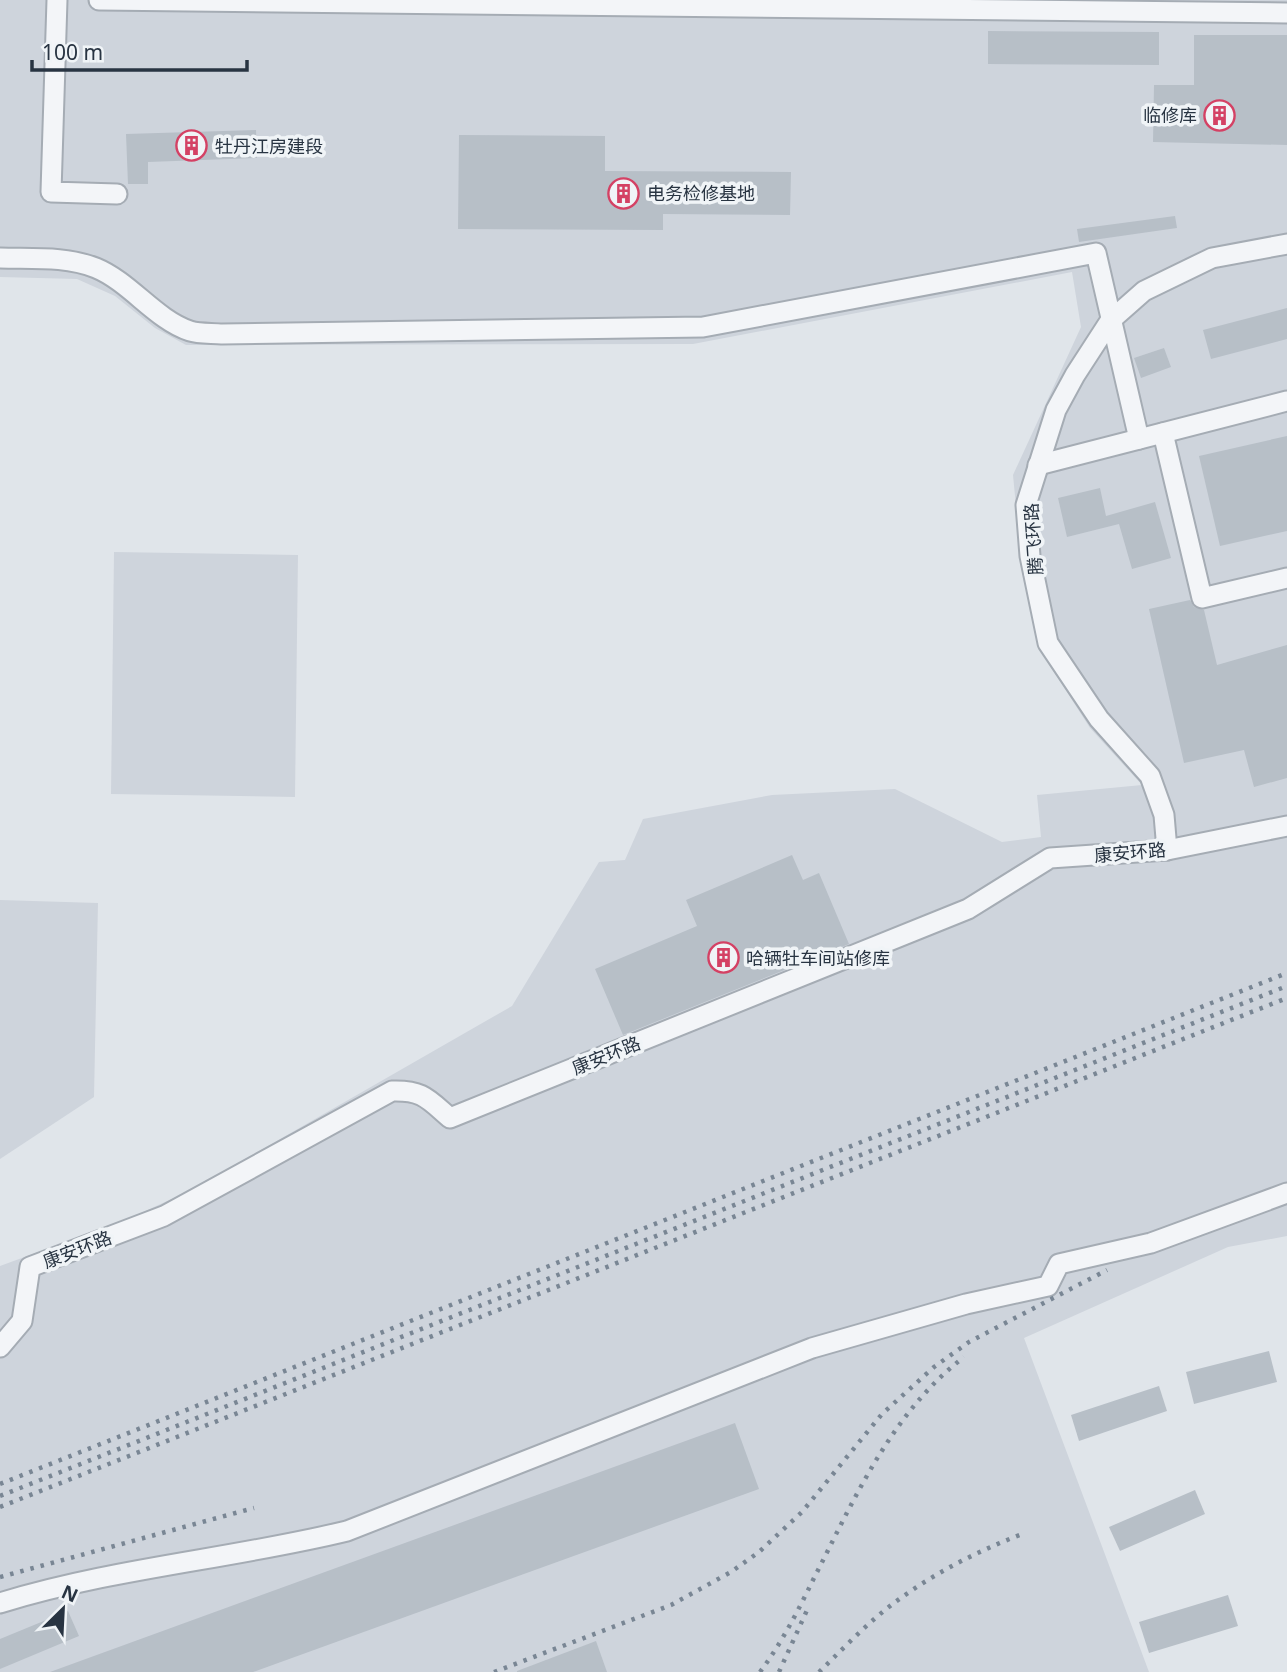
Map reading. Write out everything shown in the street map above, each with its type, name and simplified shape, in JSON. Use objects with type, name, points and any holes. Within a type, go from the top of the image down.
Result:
[{"type":"lane","points":[[57,0],[51,192],[117,194]]},
{"type":"lane","points":[[99,0],[1287,13]]},
{"type":"lane","name":"腾飞环路","points":[[1167,850],[1164,815],[1150,776],[1098,719],[1048,643],[1030,556],[1026,505],[1056,410],[1110,321],[1144,291],[1212,258],[1287,244]]},
{"type":"lane","points":[[0,258],[70,260],[97,268],[124,284],[155,310],[189,330],[222,334],[703,327],[1096,253],[1139,439]]},
{"type":"lane","points":[[1038,465],[1287,401]]},
{"type":"lane","points":[[1163,433],[1202,598],[1287,578]]},
{"type":"lane","name":"康安环路","points":[[0,1347],[22,1321],[30,1267],[163,1216],[392,1091],[422,1094],[450,1118],[968,909],[1050,858],[1167,850],[1287,826]]},
{"type":"lane","points":[[0,1603],[38,1591],[125,1573],[286,1546],[347,1531],[813,1348],[966,1304],[1048,1286],[1059,1264],[1151,1243],[1287,1193]]},
{"type":"shaded area","points":[[0,0],[1287,0],[1287,1236],[1228,1247],[1024,1338],[1149,1672],[0,1672],[0,1266],[128,1219],[191,1190],[512,1006],[599,862],[625,860],[643,819],[772,795],[895,789],[1002,842],[1041,837],[1037,795],[1142,785],[1090,728],[1040,650],[1020,548],[1013,475],[1081,327],[1072,272],[693,344],[186,345],[155,328],[115,296],[77,279],[0,277]]},
{"type":"shaded area","points":[[114,552],[298,555],[295,797],[111,794]]},
{"type":"shaded area","points":[[0,900],[98,903],[94,1097],[0,1159]]},
{"type":"building","points":[[988,31],[1159,32],[1159,65],[988,64]]},
{"type":"building","name":"临修库","points":[[1194,35],[1287,35],[1287,145],[1153,142],[1154,85],[1194,85]]},
{"type":"building","name":"牡丹江房建段","points":[[256,130],[257,158],[148,162],[148,184],[128,184],[126,134]]},
{"type":"building","name":"电务检修基地","points":[[459,135],[605,136],[605,171],[791,172],[790,215],[663,214],[663,230],[458,229]]},
{"type":"building","points":[[1175,216],[1177,228],[1079,242],[1077,229]]},
{"type":"building","points":[[1287,308],[1287,339],[1211,359],[1203,330]]},
{"type":"building","points":[[1164,348],[1171,367],[1141,378],[1134,358]]},
{"type":"building","points":[[1287,436],[1287,531],[1220,546],[1199,456]]},
{"type":"building","points":[[1100,488],[1106,516],[1155,502],[1171,558],[1132,569],[1119,524],[1067,537],[1058,498]]},
{"type":"building","points":[[1190,600],[1194,607],[1204,610],[1217,665],[1287,645],[1287,778],[1254,787],[1244,750],[1184,763],[1149,609]]},
{"type":"building","name":"哈辆牡车间站修库","points":[[792,855],[803,880],[819,873],[849,944],[623,1035],[595,969],[697,926],[686,900]]},
{"type":"building","points":[[1269,1351],[1277,1382],[1194,1404],[1186,1372]]},
{"type":"building","points":[[1159,1386],[1167,1411],[1079,1441],[1071,1415]]},
{"type":"building","points":[[735,1423],[759,1489],[253,1672],[50,1672]]},
{"type":"building","points":[[1195,1490],[1205,1514],[1120,1551],[1109,1527]]},
{"type":"building","points":[[1228,1595],[1238,1626],[1149,1653],[1139,1622]]},
{"type":"building","points":[[68,1611],[79,1636],[0,1669],[0,1639]]},
{"type":"building","points":[[596,1641],[607,1672],[517,1672],[517,1671]]},
{"type":"railway","points":[[0,1484],[1287,973]]},
{"type":"railway","points":[[0,1496],[1287,986]]},
{"type":"railway","points":[[0,1507],[1287,998]]},
{"type":"railway","points":[[494,1672],[671,1605],[731,1572],[759,1552],[802,1512],[882,1414],[934,1367],[969,1342],[1107,1270]]},
{"type":"railway","points":[[760,1672],[789,1627],[876,1460],[915,1404],[938,1379],[964,1357]]},
{"type":"railway","points":[[0,1577],[254,1508]]},
{"type":"railway","points":[[819,1672],[874,1619],[909,1592],[956,1564],[1022,1534]]},
{"type":"railway","points":[[779,1672],[808,1608]]},
{"type":"place","name":"临修库","points":[[1220,115]]},
{"type":"place","name":"牡丹江房建段","points":[[192,146]]},
{"type":"place","name":"电务检修基地","points":[[624,193]]},
{"type":"place","name":"哈辆牡车间站修库","points":[[723,958]]}]
